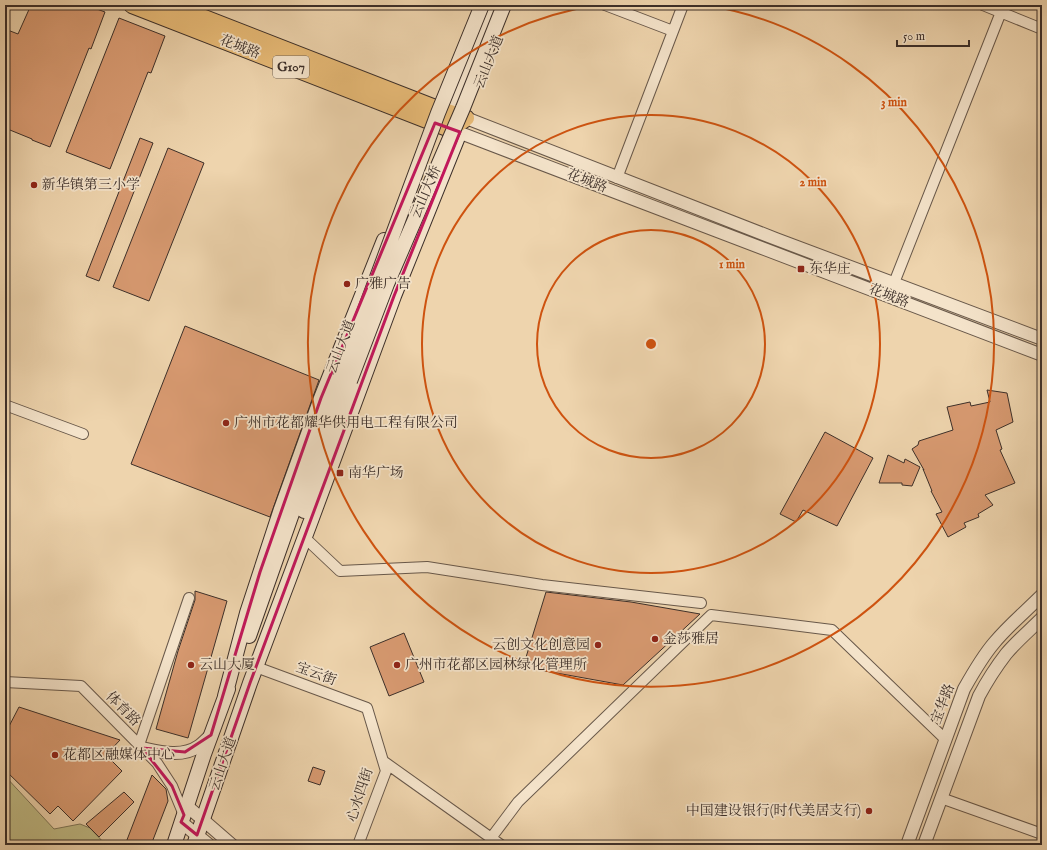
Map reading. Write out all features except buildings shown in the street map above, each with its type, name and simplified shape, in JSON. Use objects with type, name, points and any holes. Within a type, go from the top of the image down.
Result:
[{"type":"highway","name":"花城路","points":[[132,5],[449,120]]},
{"type":"highway","name":"花城路","points":[[171,5],[449,120]]},
{"type":"highway","name":"云山大道","points":[[449,120],[475,5]]},
{"type":"highway","name":"云山大道","points":[[449,120],[494,49],[511,5]]},
{"type":"main road","name":"云山大桥","points":[[345,379],[436,120],[482,5]]},
{"type":"main road","points":[[449,120],[490,5]]},
{"type":"main road","points":[[494,49],[494,22],[498,5]]},
{"type":"main road","name":"云山大桥","points":[[345,379],[462,108],[504,5]]},
{"type":"main road","name":"云山大道","points":[[250,683],[394,296],[434,196],[449,120]]},
{"type":"main road","name":"云山大道","points":[[225,696],[247,613],[260,572],[318,406],[377,257],[449,120]]},
{"type":"main road","name":"云山大道","points":[[195,840],[250,683],[345,379]]},
{"type":"main road","name":"云山大道","points":[[174,845],[225,696],[345,379]]},
{"type":"street","points":[[605,5],[673,31]]},
{"type":"street","points":[[617,178],[683,5]]},
{"type":"street","points":[[983,5],[1042,29]]},
{"type":"street","points":[[894,284],[1001,12]]},
{"type":"street","name":"花城路","points":[[449,120],[617,178],[1042,339]]},
{"type":"street","name":"花城路","points":[[449,120],[1042,355]]},
{"type":"street","points":[[5,405],[83,434]]},
{"type":"street","points":[[304,537],[340,571],[427,567],[542,585],[701,603]]},
{"type":"street","name":"宝华路","points":[[906,845],[964,689],[974,671],[993,644],[1042,596]]},
{"type":"street","points":[[190,598],[141,747],[161,752],[185,752],[199,746],[211,735]]},
{"type":"street","points":[[491,838],[518,802],[711,615],[832,630],[946,739]]},
{"type":"street","points":[[924,845],[979,696],[1006,654],[1016,642],[1042,618]]},
{"type":"street","name":"宝云街","points":[[256,667],[367,708]]},
{"type":"street","name":"体育路","points":[[5,682],[81,686],[157,763],[172,786],[184,814]]},
{"type":"street","name":"心水四街","points":[[358,845],[386,771],[367,708]]},
{"type":"street","points":[[383,761],[501,845]]},
{"type":"street","points":[[941,798],[1042,834]]},
{"type":"street","points":[[184,814],[203,820],[232,845]]},
{"type":"street","points":[[184,814],[195,840],[209,845]]},
{"type":"highlighted area","points":[[435,123],[460,132],[394,296],[250,683],[197,835],[181,822],[184,815],[172,786],[142,748],[185,752],[211,735],[260,572],[321,398]]},
{"type":"shaded area","points":[[5,776],[54,829],[80,824],[90,828],[106,845],[5,845]]},
{"type":"place","name":"新华镇第三小学","points":[[34,185]]},
{"type":"place","name":"东华庄","points":[[801,269]]},
{"type":"place","name":"广雅广告","points":[[347,284]]},
{"type":"place","name":"广州市花都耀华供用电工程有限公司","points":[[226,423]]},
{"type":"place","name":"南华广场","points":[[340,473]]},
{"type":"place","name":"金莎雅居","points":[[655,639]]},
{"type":"place","name":"云创文化创意园","points":[[598,645]]},
{"type":"place","name":"云山大厦","points":[[191,665]]},
{"type":"place","name":"广州市花都区园林绿化管理所","points":[[397,665]]},
{"type":"place","name":"花都区融媒体中心","points":[[55,755]]},
{"type":"place","name":"中国建设银行(时代美居支行)","points":[[869,811]]}]
